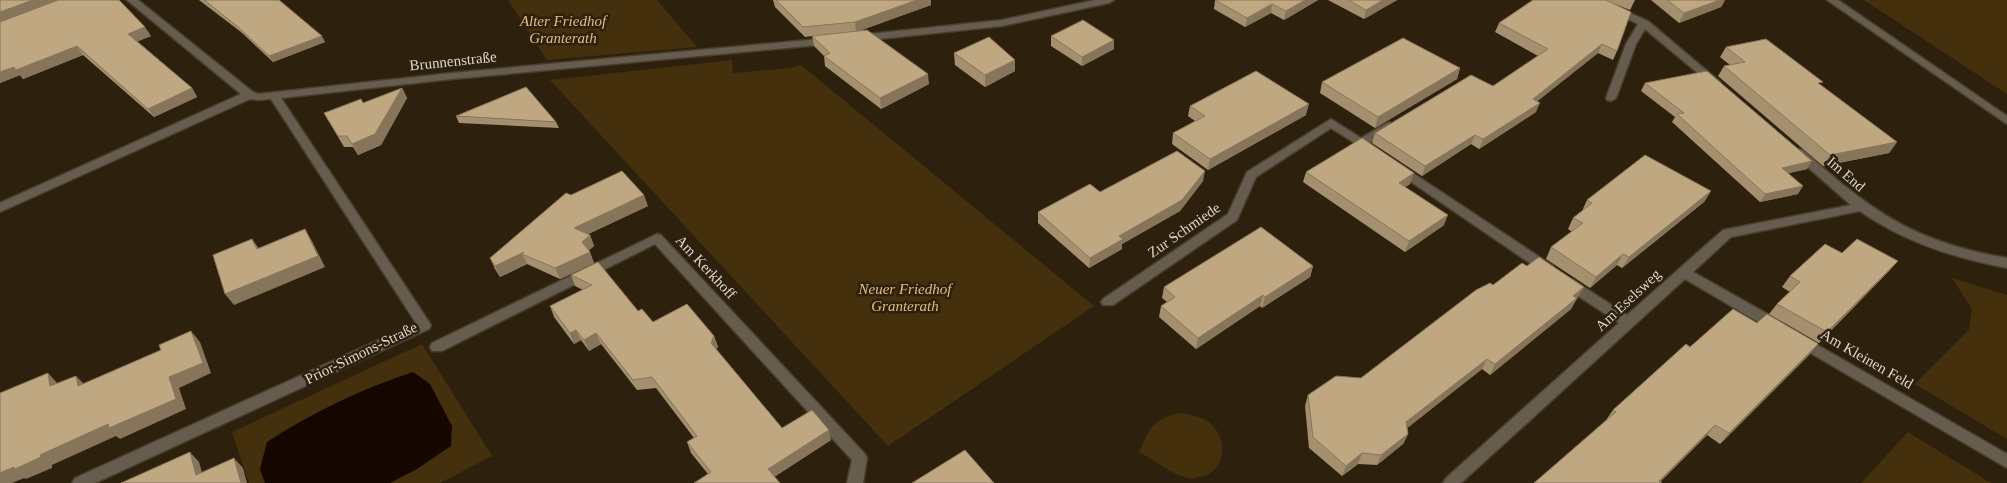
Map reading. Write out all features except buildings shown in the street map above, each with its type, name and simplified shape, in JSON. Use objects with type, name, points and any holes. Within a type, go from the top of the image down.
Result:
[{"type":"street","points":[[132,0],[249,96]]},
{"type":"street","name":"Brunnenstraße","points":[[0,208],[249,96],[274,96],[452,76],[1002,23],[1109,0]]},
{"type":"street","points":[[1593,0],[1644,23],[1725,90]]},
{"type":"street","points":[[1832,0],[2007,121]]},
{"type":"street","points":[[1611,98],[1631,44],[1644,23]]},
{"type":"street","name":"Prior-Simons-Straße","points":[[80,483],[424,325],[274,96]]},
{"type":"street","points":[[1361,143],[1395,122]]},
{"type":"street","name":"Zur Schmiede","points":[[1108,302],[1233,217],[1250,175],[1331,123],[1628,323]]},
{"type":"street","name":"Im End","points":[[1793,148],[1861,206],[1898,229],[1937,246],[1976,258],[2007,263]]},
{"type":"street","name":"Am Eselsweg","points":[[1451,483],[1727,233],[1861,206]]},
{"type":"street","name":"Am Kerkhoff","points":[[437,347],[657,238],[860,458],[855,483]]},
{"type":"street","name":"Am Kleinen Feld","points":[[1683,272],[2007,462]]},
{"type":"green space","name":"Alter Friedhof Granterath","points":[[508,0],[657,0],[697,47],[547,60]]},
{"type":"green space","points":[[1864,0],[2007,0],[2007,94]]},
{"type":"green space","name":"Neuer Friedhof Granterath","points":[[732,60],[733,73],[791,68],[801,65],[1094,306],[888,446],[550,80]]},
{"type":"green space","points":[[1952,278],[2007,295],[2007,439],[1915,384],[1969,330],[1972,309]]},
{"type":"green space","points":[[422,344],[492,456],[440,483],[249,483],[232,432]]},
{"type":"green space","points":[[1182,413],[1208,422],[1221,438],[1222,455],[1215,469],[1208,474],[1188,478],[1139,452],[1146,436],[1154,425],[1165,417]]},
{"type":"green space","points":[[1908,432],[1991,483],[1861,483]]},
{"type":"shaded area","points":[[413,372],[430,384],[452,426],[451,446],[417,469],[390,483],[265,483],[260,469],[267,442],[338,402]]}]
